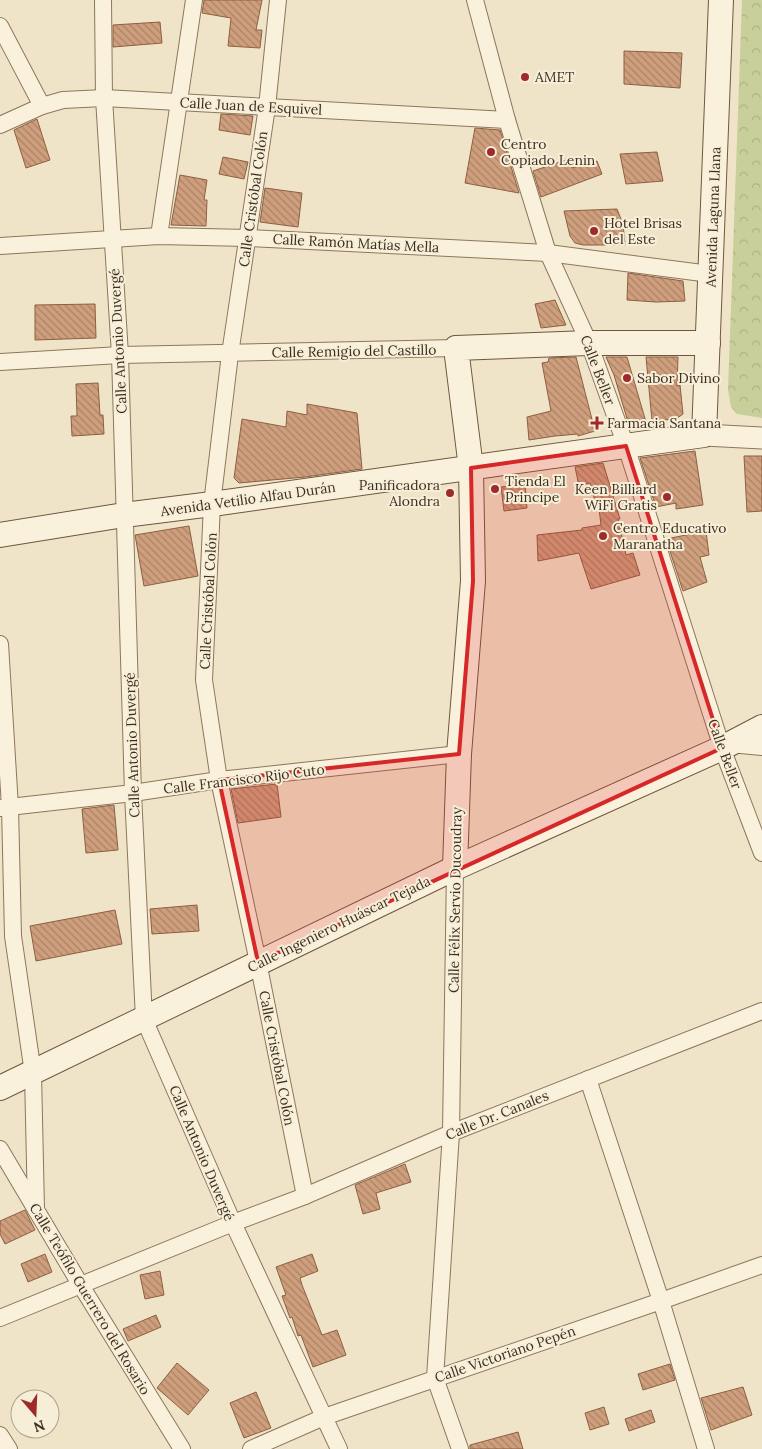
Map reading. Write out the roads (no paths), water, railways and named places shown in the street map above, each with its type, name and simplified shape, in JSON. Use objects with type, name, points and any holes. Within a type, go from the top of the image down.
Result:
[{"type":"main road","name":"Avenida Laguna Llana","points":[[704,435],[722,0]]},
{"type":"main road","name":"Calle Remigio del Castillo","points":[[456,348],[589,343],[708,343]]},
{"type":"main road","name":"Calle Félix Servio Ducoudray","points":[[455,868],[459,754],[473,581],[471,468],[456,348]]},
{"type":"main road","name":"Avenida Vetilio Alfau Durán","points":[[0,534],[124,515],[704,435]]},
{"type":"main road","name":"Calle Ingeniero Huáscar Tejada","points":[[0,1088],[455,868],[726,746],[762,727]]},
{"type":"street","name":"Calle Antonio Duvergé","points":[[103,0],[104,98],[120,355],[133,793],[144,1019],[232,1223],[339,1449]]},
{"type":"street","points":[[159,236],[194,0]]},
{"type":"street","name":"Calle Cristóbal Colón","points":[[278,0],[267,107],[230,354],[212,504],[204,680],[219,780],[258,962],[304,1196]]},
{"type":"street","name":"Calle Beller","points":[[475,0],[507,120],[548,253],[589,343],[626,446],[762,853]]},
{"type":"street","points":[[0,26],[42,106]]},
{"type":"street","name":"Calle Juan de Esquivel","points":[[0,125],[42,106],[63,100],[104,98],[507,120]]},
{"type":"street","name":"Calle Ramón Matías Mella","points":[[0,246],[159,236],[248,238],[548,253],[710,274]]},
{"type":"street","name":"Calle Remigio del Castillo","points":[[0,362],[120,355],[456,348]]},
{"type":"street","points":[[704,435],[762,438]]},
{"type":"street","points":[[0,644],[5,808],[13,936],[33,1073],[36,1210]]},
{"type":"street","points":[[726,746],[762,747]]},
{"type":"street","name":"Calle Francisco Rijo Cuto","points":[[5,808],[133,793],[219,780],[459,754]]},
{"type":"street","name":"Calle Félix Servio Ducoudray","points":[[455,868],[451,1133],[435,1378],[460,1449]]},
{"type":"street","name":"Calle Dr. Canales","points":[[0,1318],[232,1223],[304,1196],[451,1133],[762,1011]]},
{"type":"street","points":[[588,1079],[661,1302],[706,1449]]},
{"type":"street","name":"Calle Teófilo Guerrero del Rosario","points":[[0,1149],[80,1284],[182,1449]]},
{"type":"street","name":"Calle Victoriano Pepén","points":[[251,1449],[324,1417],[661,1302],[762,1264]]},
{"type":"street","points":[[0,1435],[9,1449]]},
{"type":"place","name":"AMET","points":[[525,77]]},
{"type":"place","name":"Centro Copiado Lenin","points":[[491,152]]},
{"type":"place","name":"Hotel Brisas del Este","points":[[594,231]]},
{"type":"place","name":"Sabor Divino","points":[[627,378]]},
{"type":"place","name":"Farmacia Santana","points":[[597,423]]},
{"type":"place","name":"Tienda El Principe","points":[[495,489]]},
{"type":"place","name":"Panificadora Alondra","points":[[450,493]]},
{"type":"place","name":"Keen Billiard WiFi Gratis","points":[[667,497]]},
{"type":"place","name":"Centro Educativo Maranatha","points":[[603,536]]}]
